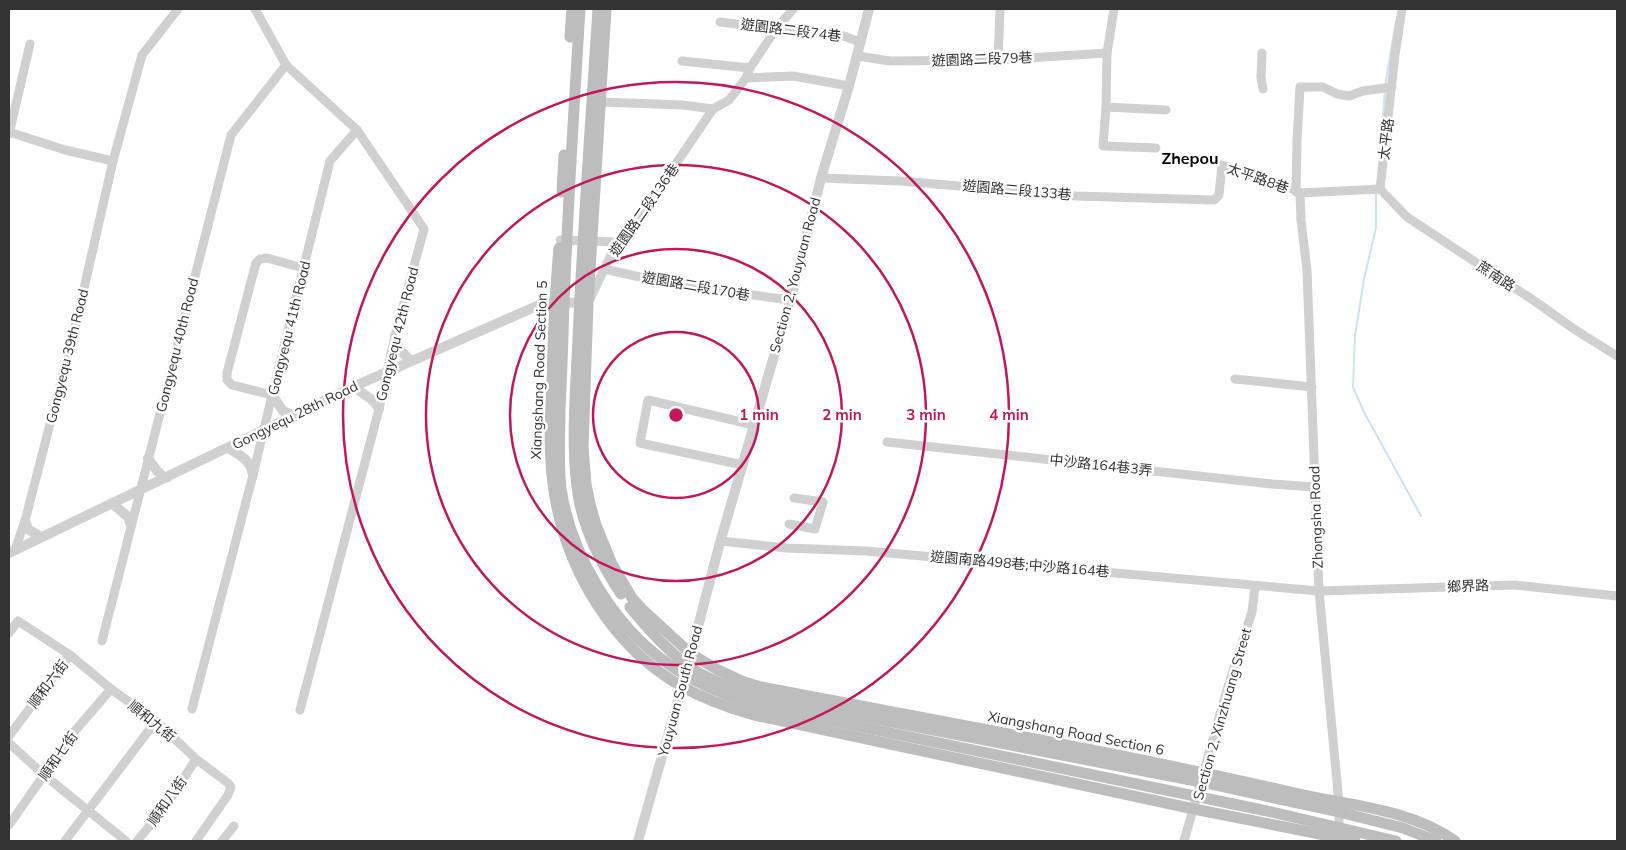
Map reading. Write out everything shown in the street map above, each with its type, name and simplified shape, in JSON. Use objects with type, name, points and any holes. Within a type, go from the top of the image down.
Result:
[{"type":"main road","name":"Xiangshang Road Section 5","points":[[572,9],[560,301],[559,446],[561,488],[573,533],[592,578],[610,605],[642,643],[666,663],[686,670]]},
{"type":"main road","name":"Xiangshang Road Section 5","points":[[563,240],[580,9]]},
{"type":"main road","points":[[588,242],[598,9]]},
{"type":"main road","points":[[606,9],[588,242],[576,452],[581,507],[588,532],[604,568],[628,605],[686,670],[705,686],[756,705],[1340,835],[1396,841]]},
{"type":"main road","name":"Xiangshang Road Section 6","points":[[686,670],[730,688],[758,696],[1203,777],[1339,807],[1398,814],[1442,832],[1455,841]]},
{"type":"main road","name":"Xiangshang Road Section 6","points":[[1339,807],[1436,841]]},
{"type":"main road","points":[[1340,835],[1355,841]]},
{"type":"street","name":"Gongyequ 39th Road","points":[[12,551],[25,521],[77,318],[113,161],[142,55],[178,9]]},
{"type":"street","name":"Gongyequ 42th Road","points":[[255,9],[286,65],[357,130],[424,229],[300,710]]},
{"type":"street","points":[[600,102],[683,105],[713,109],[729,100],[746,78],[750,68],[776,29],[792,9]]},
{"type":"street","name":"Section 2, Youyuan Road","points":[[721,541],[790,300],[821,178],[858,56],[869,9]]},
{"type":"street","points":[[998,60],[1000,9]]},
{"type":"street","points":[[1114,9],[1106,53],[1106,107],[1102,146],[1156,148]]},
{"type":"street","name":"太平路","points":[[1380,189],[1394,55],[1402,9]]},
{"type":"street","name":"遊園路二段74巷","points":[[720,22],[838,34],[860,42]]},
{"type":"street","points":[[30,44],[9,133],[65,150],[113,161]]},
{"type":"street","name":"遊園路二段79巷","points":[[858,56],[890,61],[998,60],[1106,53]]},
{"type":"street","points":[[1262,53],[1263,88]]},
{"type":"street","points":[[682,61],[750,68]]},
{"type":"street","name":"Gongyequ 40th Road","points":[[102,641],[231,135],[286,65]]},
{"type":"street","points":[[746,78],[793,76],[849,86]]},
{"type":"street","name":"Zhongsha Road","points":[[1340,835],[1319,591],[1308,270],[1298,192],[1297,140],[1300,86],[1323,88],[1337,94],[1349,96],[1363,91],[1392,87]]},
{"type":"street","points":[[1106,107],[1166,110]]},
{"type":"street","name":"遊園路二段136巷","points":[[584,302],[604,270],[617,242],[689,146],[713,109]]},
{"type":"street","name":"Gongyequ 41th Road","points":[[192,709],[253,475],[330,161],[357,130]]},
{"type":"street","name":"太平路8巷","points":[[1214,200],[1219,195],[1222,165],[1287,186],[1298,192]]},
{"type":"street","name":"遊園路二段133巷","points":[[821,178],[917,182],[1076,196],[1214,200]]},
{"type":"street","points":[[1298,192],[1380,189]]},
{"type":"street","name":"蔗南路","points":[[1380,189],[1407,217],[1617,356]]},
{"type":"street","points":[[563,240],[617,242]]},
{"type":"street","points":[[295,416],[283,411],[272,395],[232,385],[228,380],[227,373],[256,263],[260,259],[266,258],[303,268]]},
{"type":"street","name":"遊園路二段170巷","points":[[604,270],[667,283],[790,300]]},
{"type":"street","name":"Gongyequ 28th Road","points":[[12,551],[410,360],[546,302],[584,302]]},
{"type":"street","points":[[395,336],[400,350],[410,360]]},
{"type":"street","points":[[1235,379],[1312,387]]},
{"type":"street","points":[[355,386],[360,393],[372,400],[379,409]]},
{"type":"street","points":[[743,466],[640,443],[648,400],[754,425]]},
{"type":"street","name":"中沙路164巷3弄","points":[[887,442],[1314,487]]},
{"type":"street","points":[[228,448],[247,460],[251,465],[253,475]]},
{"type":"street","points":[[148,458],[160,474],[165,478],[168,477]]},
{"type":"street","points":[[789,524],[815,529],[823,502],[794,498]]},
{"type":"street","points":[[112,503],[128,517],[131,525]]},
{"type":"street","points":[[25,521],[31,532],[41,537],[44,536]]},
{"type":"street","name":"Youyuan South Road","points":[[638,841],[721,541]]},
{"type":"street","name":"遊園南路498巷;中沙路164巷","points":[[721,541],[786,548],[866,551],[1319,591]]},
{"type":"street","name":"鄉界路","points":[[1319,591],[1515,585],[1617,596]]},
{"type":"street","name":"Section 2, Xinzhuang Street","points":[[1184,841],[1226,692],[1252,612],[1255,586]]},
{"type":"street","name":"順和九街","points":[[9,633],[18,621],[70,655],[111,689],[156,721],[196,759],[228,783],[231,787],[228,796],[196,841]]},
{"type":"street","name":"順和六街","points":[[9,736],[70,655]]},
{"type":"street","name":"順和七街","points":[[9,825],[74,732],[111,689]]},
{"type":"street","points":[[65,841],[156,721]]},
{"type":"street","points":[[9,743],[44,775],[126,841]]},
{"type":"street","name":"順和八街","points":[[137,841],[165,807],[196,759]]},
{"type":"street","points":[[222,841],[234,826]]},
{"type":"waterway","points":[[1385,86],[1396,21]]},
{"type":"waterway","points":[[1380,153],[1385,90]]},
{"type":"waterway","points":[[1376,192],[1376,228],[1364,279],[1355,336],[1353,387],[1364,412],[1421,516]]},
{"type":"district","name":"Zhepou","points":[[1190,158]]}]
